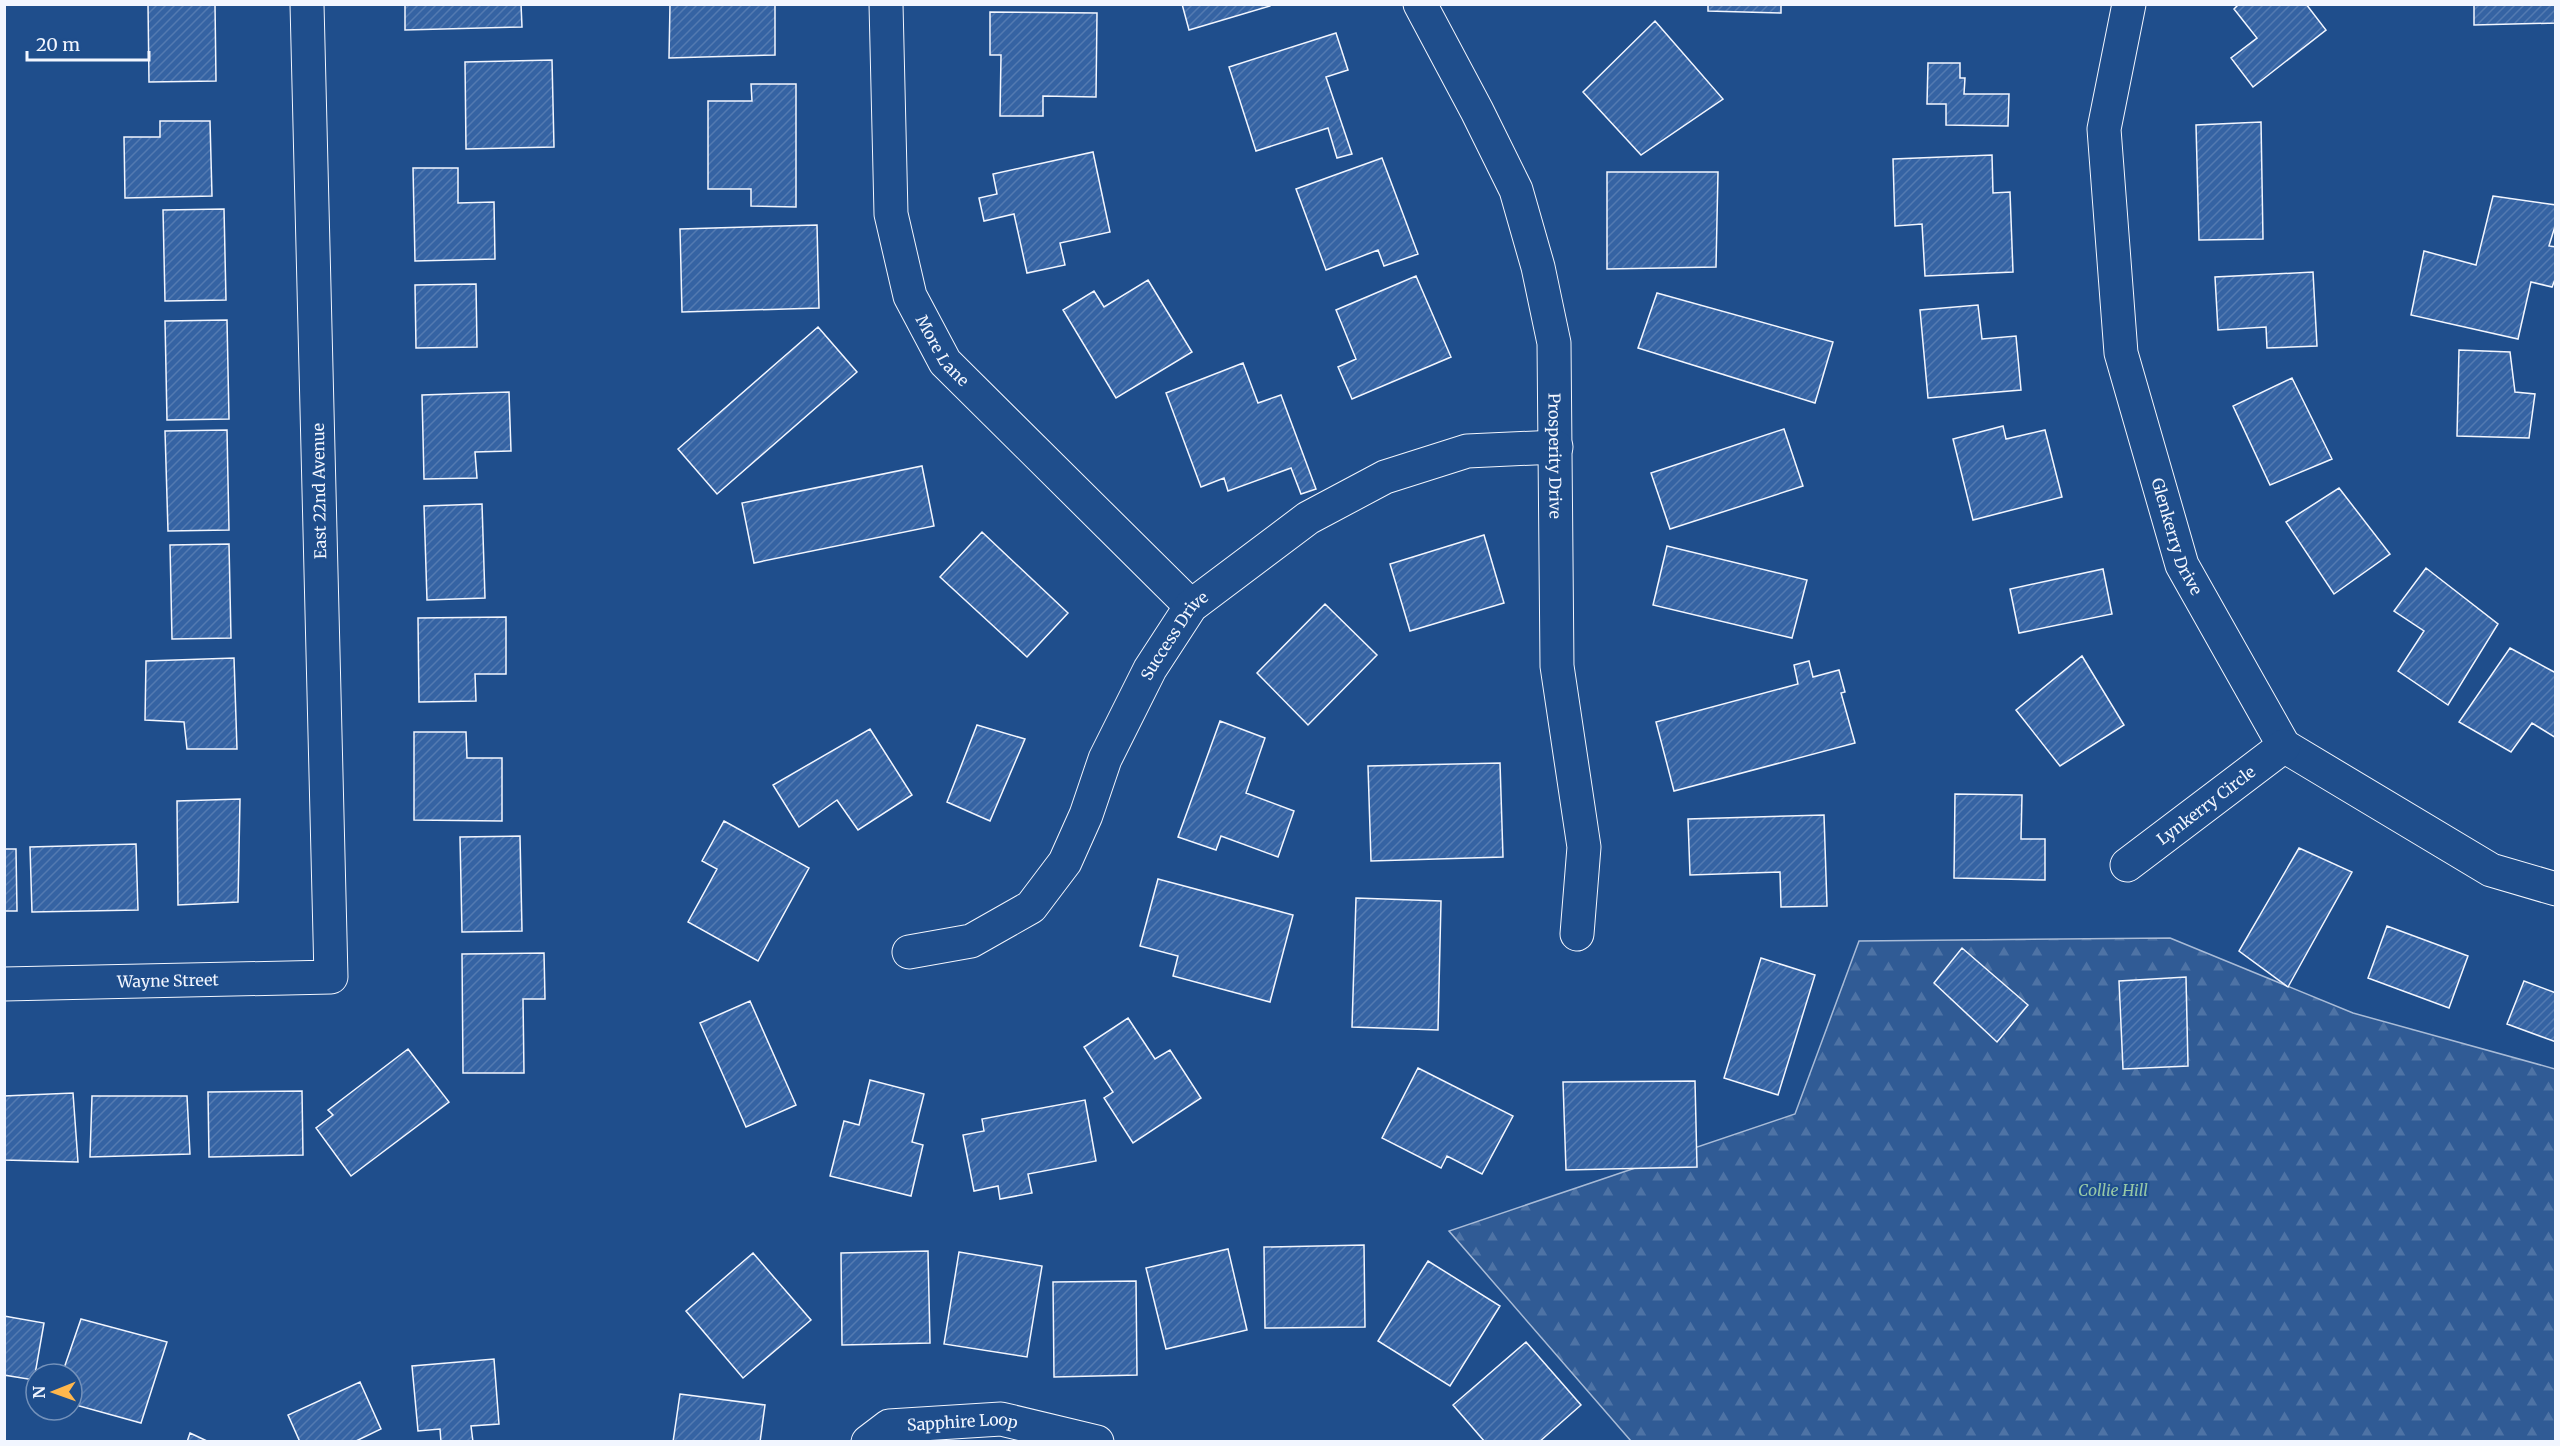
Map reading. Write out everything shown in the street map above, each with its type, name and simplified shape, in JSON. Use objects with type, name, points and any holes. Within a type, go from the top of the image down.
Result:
[{"type":"street","name":"East 22nd Avenue","points":[[307,4],[332,976]]},
{"type":"street","name":"More Lane","points":[[886,4],[891,214],[910,296],[945,362],[1191,606]]},
{"type":"street","name":"Prosperity Drive","points":[[1420,4],[1477,111],[1515,190],[1538,267],[1554,344],[1557,666],[1584,847],[1577,934]]},
{"type":"street","name":"Glenkerry Drive","points":[[2129,4],[2104,129],[2121,353],[2181,565],[2284,746],[2491,870],[2556,889]]},
{"type":"street","name":"Success Drive","points":[[909,952],[971,941],[1030,907],[1065,862],[1086,815],[1105,759],[1150,669],[1191,606],[1308,519],[1385,477],[1467,451],[1556,447]]},
{"type":"street","name":"Lynkerry Circle","points":[[2127,865],[2284,746]]},
{"type":"street","name":"Wayne Street","points":[[4,984],[332,976]]},
{"type":"street","name":"Sapphire Loop","points":[[868,1442],[889,1426],[1001,1419],[1097,1442]]},
{"type":"green space","name":"Collie Hill","points":[[2170,938],[2353,1013],[2555,1069],[2555,1441],[1631,1441],[1449,1231],[1795,1114],[1859,941]]},
{"type":"building","points":[[148,4],[215,4],[216,81],[149,82]]},
{"type":"building","points":[[405,4],[521,4],[522,27],[405,30]]},
{"type":"building","points":[[670,4],[775,4],[775,55],[669,58]]},
{"type":"building","points":[[1182,4],[1270,4],[1270,6],[1189,30]]},
{"type":"building","points":[[1708,4],[1781,4],[1781,13],[1708,11]]},
{"type":"building","points":[[2239,4],[2306,4],[2326,30],[2253,87],[2231,58],[2257,38],[2234,9]]},
{"type":"building","points":[[2474,4],[2556,4],[2556,23],[2474,25]]},
{"type":"building","points":[[990,12],[1097,13],[1096,97],[1043,96],[1043,116],[1000,116],[1001,55],[990,55]]},
{"type":"building","points":[[1655,21],[1723,99],[1641,155],[1583,92]]},
{"type":"building","points":[[1336,33],[1348,70],[1326,77],[1352,154],[1337,158],[1328,128],[1256,151],[1229,67]]},
{"type":"building","points":[[552,60],[554,147],[466,149],[465,62]]},
{"type":"building","points":[[1928,63],[1960,63],[1960,78],[1965,78],[1964,94],[2009,94],[2008,126],[1946,125],[1946,104],[1927,104]]},
{"type":"building","points":[[751,84],[796,84],[796,207],[751,206],[751,189],[708,189],[708,101],[752,101]]},
{"type":"building","points":[[160,121],[210,121],[212,196],[125,198],[124,137],[160,137]]},
{"type":"building","points":[[2261,122],[2263,239],[2199,240],[2196,125]]},
{"type":"building","points":[[1093,152],[1110,232],[1060,243],[1065,265],[1027,273],[1014,214],[984,221],[979,198],[997,194],[993,174]]},
{"type":"building","points":[[1992,155],[1993,193],[2010,192],[2013,272],[1925,276],[1922,224],[1895,226],[1893,159]]},
{"type":"building","points":[[1382,158],[1418,254],[1384,266],[1378,250],[1326,270],[1296,189]]},
{"type":"building","points":[[413,168],[458,168],[458,203],[494,202],[495,259],[415,261]]},
{"type":"building","points":[[1607,172],[1718,172],[1716,267],[1607,269]]},
{"type":"building","points":[[2493,196],[2556,205],[2556,223],[2549,246],[2556,247],[2556,277],[2552,287],[2531,282],[2518,339],[2411,315],[2424,251],[2476,265]]},
{"type":"building","points":[[224,209],[226,300],[165,301],[163,210]]},
{"type":"building","points":[[817,225],[819,308],[682,312],[680,229]]},
{"type":"building","points":[[2313,272],[2317,346],[2267,348],[2266,327],[2218,330],[2215,277]]},
{"type":"building","points":[[1416,276],[1451,357],[1352,399],[1338,367],[1356,359],[1336,310]]},
{"type":"building","points":[[1148,280],[1192,352],[1116,398],[1063,310],[1094,291],[1104,307]]},
{"type":"building","points":[[476,284],[477,347],[416,348],[415,285]]},
{"type":"building","points":[[1657,293],[1833,342],[1815,403],[1638,348]]},
{"type":"building","points":[[1978,305],[1982,339],[2016,336],[2021,390],[1928,398],[1920,310]]},
{"type":"building","points":[[227,320],[229,419],[167,420],[165,321]]},
{"type":"building","points":[[818,327],[857,372],[717,494],[678,449]]},
{"type":"building","points":[[2459,350],[2510,352],[2515,392],[2535,394],[2529,438],[2457,436]]},
{"type":"building","points":[[1243,363],[1258,403],[1281,395],[1316,489],[1301,494],[1291,468],[1228,491],[1224,478],[1201,487],[1166,393]]},
{"type":"building","points":[[2292,378],[2332,459],[2270,485],[2233,406]]},
{"type":"building","points":[[509,392],[511,451],[475,452],[477,478],[424,479],[422,395]]},
{"type":"building","points":[[2003,426],[2006,439],[2045,430],[2062,497],[1973,520],[1953,439]]},
{"type":"building","points":[[1784,429],[1803,486],[1670,529],[1651,473]]},
{"type":"building","points":[[227,430],[229,530],[168,531],[165,431]]},
{"type":"building","points":[[922,466],[934,526],[754,563],[742,503]]},
{"type":"building","points":[[2339,488],[2390,554],[2334,594],[2286,522]]},
{"type":"building","points":[[482,504],[485,598],[427,600],[424,506]]},
{"type":"building","points":[[982,532],[1068,613],[1027,657],[940,577]]},
{"type":"building","points":[[1484,535],[1504,603],[1410,631],[1390,564]]},
{"type":"building","points":[[229,544],[231,638],[172,639],[170,545]]},
{"type":"building","points":[[1667,546],[1807,580],[1792,638],[1653,605]]},
{"type":"building","points":[[2426,568],[2498,624],[2448,705],[2398,671],[2424,631],[2394,611]]},
{"type":"building","points":[[2103,569],[2112,614],[2019,633],[2010,589]]},
{"type":"building","points":[[1325,604],[1377,655],[1308,725],[1257,673]]},
{"type":"building","points":[[506,617],[506,674],[475,674],[476,701],[419,702],[418,618]]},
{"type":"building","points":[[2510,648],[2556,673],[2556,738],[2532,723],[2511,752],[2459,722]]},
{"type":"building","points":[[2082,656],[2124,725],[2060,766],[2016,710]]},
{"type":"building","points":[[234,658],[237,749],[187,749],[184,722],[145,720],[146,661]]},
{"type":"building","points":[[1809,661],[1813,677],[1839,670],[1845,692],[1841,693],[1855,743],[1674,791],[1656,722],[1798,684],[1794,665]]},
{"type":"building","points":[[1220,721],[1265,738],[1246,793],[1294,811],[1278,857],[1221,836],[1216,850],[1178,837]]},
{"type":"building","points":[[977,725],[1025,739],[990,821],[947,802]]},
{"type":"building","points":[[870,729],[912,795],[858,830],[837,800],[799,827],[773,785]]},
{"type":"building","points":[[414,732],[466,732],[467,758],[502,758],[502,821],[414,820]]},
{"type":"building","points":[[1500,763],[1503,857],[1371,861],[1368,766]]},
{"type":"building","points":[[1955,794],[2022,795],[2021,839],[2045,839],[2045,880],[1954,878]]},
{"type":"building","points":[[240,799],[238,902],[178,905],[177,801]]},
{"type":"building","points":[[1824,815],[1827,906],[1781,907],[1780,872],[1690,875],[1688,819]]},
{"type":"building","points":[[724,821],[809,868],[758,961],[688,922],[717,869],[702,861]]},
{"type":"building","points":[[520,836],[522,931],[462,932],[460,837]]},
{"type":"building","points":[[136,844],[138,910],[32,912],[30,847]]},
{"type":"building","points":[[2299,848],[2352,872],[2288,987],[2239,951]]},
{"type":"building","points":[[4,849],[16,849],[17,911],[4,911]]},
{"type":"building","points":[[1158,879],[1293,915],[1270,1002],[1173,976],[1178,956],[1140,946]]},
{"type":"building","points":[[1356,898],[1441,901],[1438,1030],[1352,1027]]},
{"type":"building","points":[[2387,926],[2468,956],[2449,1008],[2368,978]]},
{"type":"building","points":[[1962,948],[2028,1005],[1997,1042],[1934,983]]},
{"type":"building","points":[[544,953],[545,999],[523,999],[524,1073],[463,1073],[462,954]]},
{"type":"building","points":[[1761,958],[1815,975],[1778,1095],[1724,1078]]},
{"type":"building","points":[[2186,977],[2188,1066],[2123,1069],[2119,981]]},
{"type":"building","points":[[2524,981],[2556,993],[2556,1042],[2507,1024]]},
{"type":"building","points":[[750,1001],[796,1105],[746,1127],[700,1023]]},
{"type":"building","points":[[1128,1018],[1155,1059],[1170,1050],[1201,1098],[1133,1143],[1104,1098],[1113,1092],[1084,1047]]},
{"type":"building","points":[[408,1049],[449,1102],[351,1176],[316,1128],[333,1115],[328,1110]]},
{"type":"building","points":[[1418,1068],[1513,1116],[1482,1174],[1447,1156],[1441,1168],[1382,1138]]},
{"type":"building","points":[[870,1080],[924,1094],[912,1142],[923,1145],[911,1196],[830,1176],[844,1121],[859,1125]]},
{"type":"building","points":[[1695,1081],[1697,1167],[1566,1170],[1563,1082]]},
{"type":"building","points":[[302,1091],[303,1155],[209,1157],[208,1092]]},
{"type":"building","points":[[73,1093],[78,1162],[4,1160],[4,1096]]},
{"type":"building","points":[[92,1096],[187,1096],[190,1154],[90,1157]]},
{"type":"building","points":[[1085,1100],[1096,1161],[1028,1174],[1032,1193],[1000,1199],[998,1186],[974,1191],[963,1135],[984,1131],[982,1119]]},
{"type":"building","points":[[1364,1245],[1365,1327],[1265,1328],[1264,1247]]},
{"type":"building","points":[[1228,1249],[1247,1330],[1166,1349],[1146,1268]]},
{"type":"building","points":[[928,1251],[930,1343],[842,1345],[841,1253]]},
{"type":"building","points":[[959,1252],[1042,1266],[1027,1357],[944,1344]]},
{"type":"building","points":[[753,1253],[811,1320],[743,1378],[686,1311]]},
{"type":"building","points":[[1428,1261],[1500,1306],[1450,1386],[1378,1341]]},
{"type":"building","points":[[1136,1281],[1137,1375],[1054,1377],[1053,1282]]},
{"type":"building","points":[[4,1316],[44,1323],[37,1362],[24,1362],[24,1378],[4,1375]]},
{"type":"building","points":[[81,1319],[167,1342],[141,1423],[84,1407],[84,1362],[66,1362]]},
{"type":"building","points":[[1526,1342],[1581,1405],[1539,1442],[1485,1442],[1453,1405]]},
{"type":"building","points":[[494,1359],[499,1424],[471,1426],[473,1442],[441,1442],[440,1429],[418,1431],[412,1366]]},
{"type":"building","points":[[360,1382],[381,1429],[354,1442],[300,1442],[288,1415]]},
{"type":"building","points":[[680,1394],[765,1405],[760,1442],[673,1442]]},
{"type":"building","points":[[190,1433],[209,1442],[187,1442]]}]
